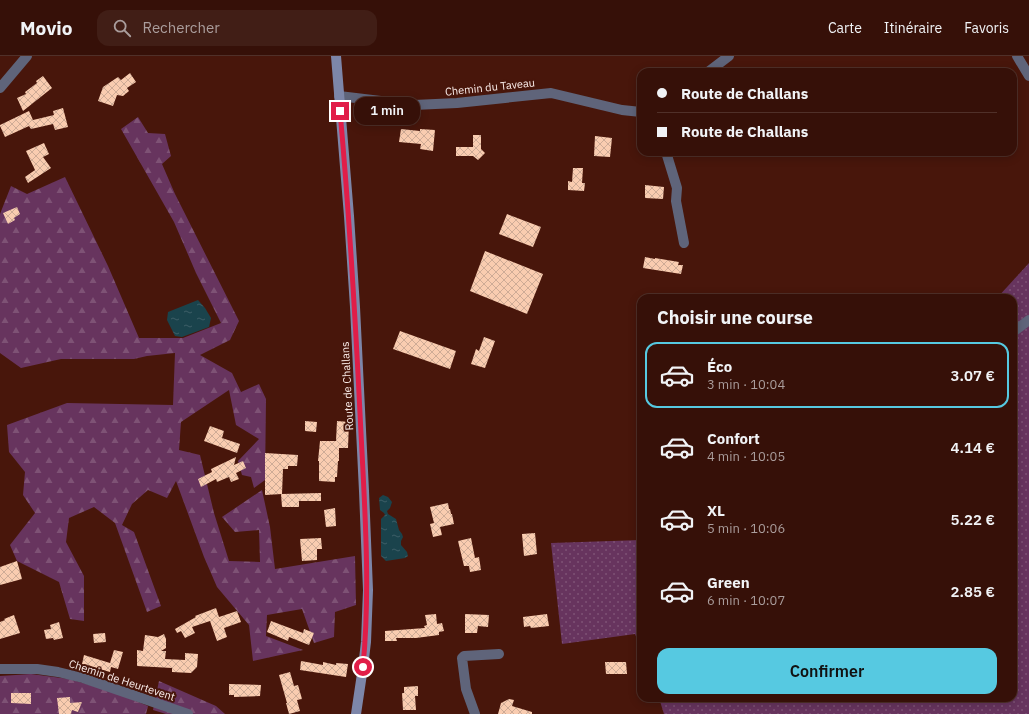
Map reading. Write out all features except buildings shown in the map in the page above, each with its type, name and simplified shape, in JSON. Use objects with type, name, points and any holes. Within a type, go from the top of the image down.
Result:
[{"type":"main road","name":"Route de Challans","points":[[336,56],[355,307],[368,590],[366,642],[356,714]]},
{"type":"street","points":[[0,88],[27,56]]},
{"type":"street","points":[[713,68],[729,56]]},
{"type":"street","points":[[1017,56],[1029,76]]},
{"type":"street","name":"Chemin du Taveau","points":[[339,96],[414,105],[457,103],[551,93],[622,110],[637,112]]},
{"type":"street","points":[[667,156],[677,188],[676,201],[684,243]]},
{"type":"street","points":[[1017,329],[1029,320]]},
{"type":"street","points":[[476,714],[466,689],[462,658],[464,656],[499,654]]},
{"type":"street","name":"Chemin de Heurtevent","points":[[0,669],[37,669],[58,672],[83,678],[188,714]]},
{"type":"green space","points":[[138,117],[148,133],[165,134],[171,156],[162,164],[175,194],[239,321],[230,340],[200,355],[232,373],[241,392],[259,384],[266,399],[265,480],[254,488],[251,477],[242,475],[238,461],[259,439],[236,425],[229,390],[181,422],[179,450],[200,455],[214,513],[229,561],[260,562],[259,530],[235,532],[222,517],[262,490],[270,527],[275,569],[355,556],[356,605],[335,612],[334,637],[314,643],[302,609],[267,615],[266,636],[303,650],[253,661],[249,625],[217,587],[204,557],[176,481],[167,498],[148,490],[132,504],[122,525],[134,532],[161,606],[147,612],[115,523],[94,507],[69,518],[66,542],[84,576],[84,621],[70,619],[59,582],[17,561],[10,545],[35,513],[23,495],[25,472],[9,452],[7,425],[67,403],[173,405],[175,353],[134,359],[61,359],[21,368],[0,353],[0,214],[11,186],[27,194],[65,177],[108,266],[139,338],[183,338],[221,323],[196,273],[174,222],[121,129]]},
{"type":"green space","points":[[1029,263],[1029,714],[664,714],[660,702],[1017,702],[1017,294],[1001,294]]},
{"type":"green space","points":[[637,540],[637,639],[635,634],[562,644],[551,543]]},
{"type":"green space","points":[[31,674],[69,679],[111,691],[148,706],[146,714],[0,714],[0,676]]},
{"type":"green space","points":[[159,681],[216,706],[225,714],[166,714],[153,710]]},
{"type":"water","points":[[198,300],[211,318],[209,327],[182,337],[175,336],[167,320],[168,312]]},
{"type":"water","points":[[383,495],[388,497],[392,502],[387,511],[388,514],[396,519],[399,530],[402,534],[403,537],[401,545],[407,552],[408,556],[405,558],[386,561],[381,556],[381,519],[385,515],[380,510],[379,498]]},
{"type":"route","points":[[340,111],[355,307],[364,491],[368,590],[366,642],[363,667]]}]
